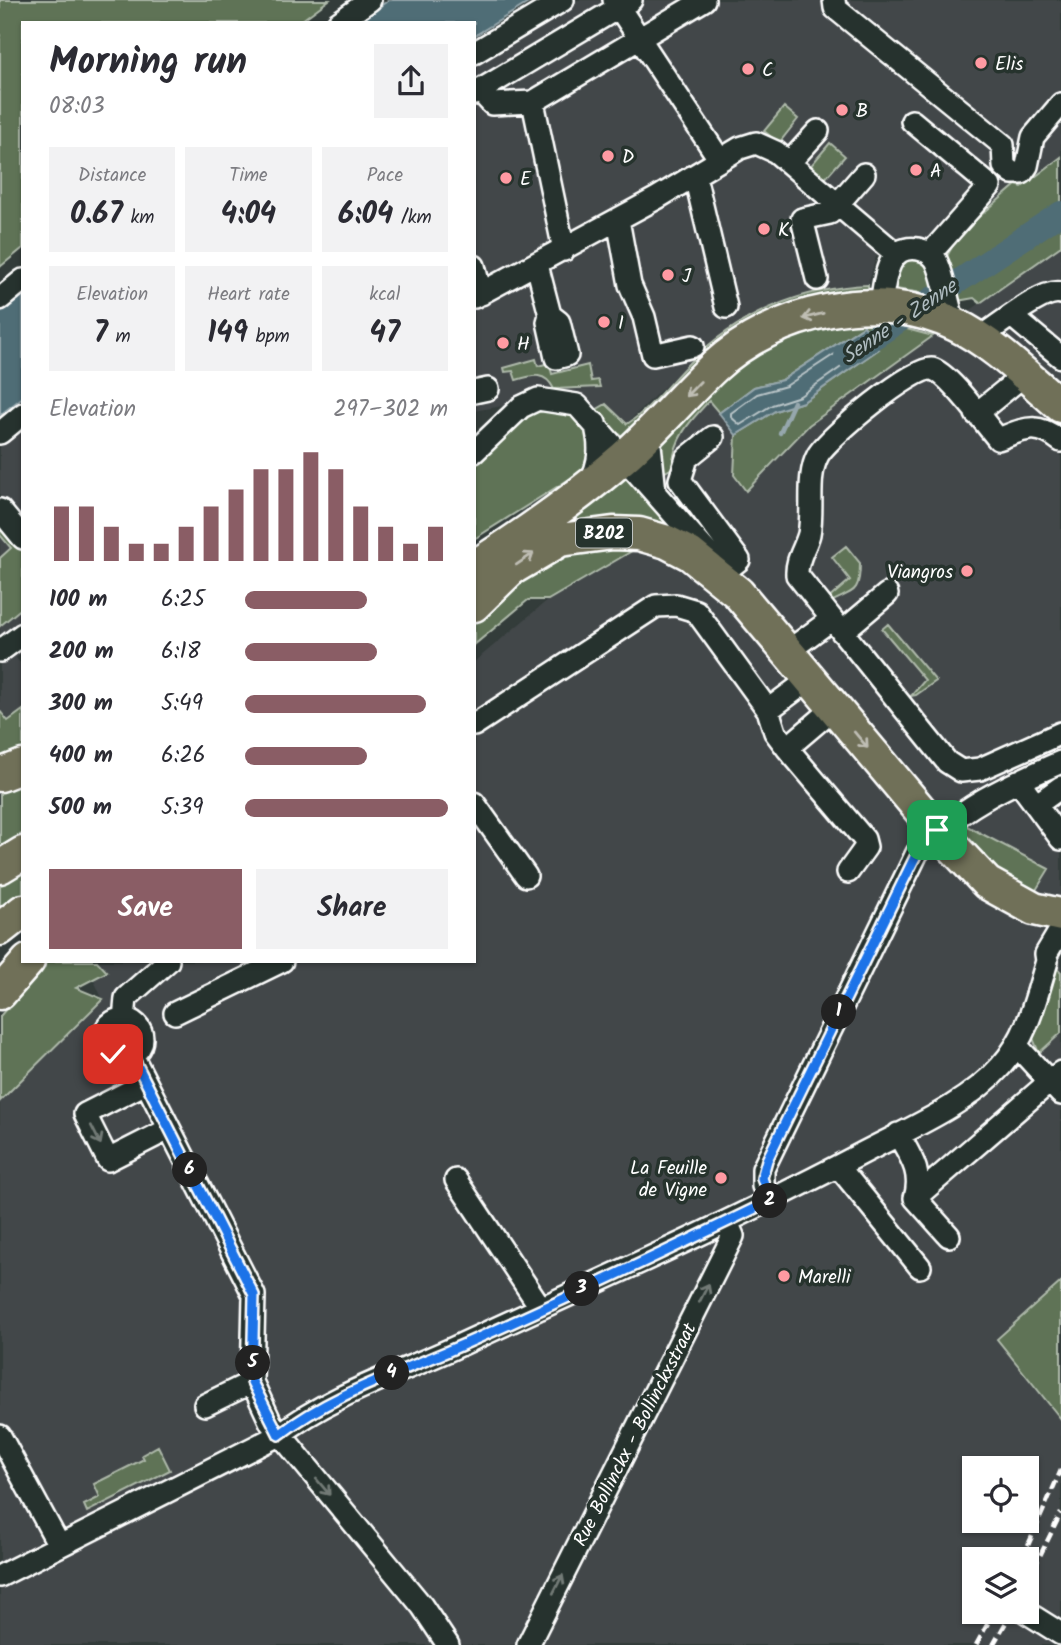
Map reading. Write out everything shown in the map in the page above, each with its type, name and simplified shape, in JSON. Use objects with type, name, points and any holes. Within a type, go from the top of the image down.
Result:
[{"type":"highway","name":"B202","points":[[476,565],[586,489],[649,435],[715,367],[744,344],[805,317],[838,310],[881,306],[920,311],[967,331],[1061,405]]},
{"type":"highway","name":"B202","points":[[476,603],[511,569],[536,552],[561,540],[612,533],[639,534],[667,542],[731,582]]},
{"type":"highway","points":[[731,582],[937,830],[986,883],[1053,934]]},
{"type":"highway","points":[[0,775],[21,767]]},
{"type":"highway","points":[[0,866],[21,853]]},
{"type":"highway","points":[[0,929],[21,913]]},
{"type":"highway","points":[[0,992],[26,963]]},
{"type":"street","points":[[341,21],[370,0]]},
{"type":"street","points":[[476,52],[563,0]]},
{"type":"street","points":[[704,0],[641,39],[533,102],[492,104],[477,92],[621,3],[641,39],[720,160]]},
{"type":"street","points":[[834,0],[835,8],[1003,145],[1004,166],[1012,173],[1022,173],[1027,166],[1033,137],[1061,104]]},
{"type":"street","points":[[533,102],[564,250]]},
{"type":"street","points":[[912,121],[990,186],[934,262]]},
{"type":"street","points":[[789,163],[818,131]]},
{"type":"street","points":[[478,295],[755,143],[768,146],[896,254]]},
{"type":"street","points":[[817,279],[802,219],[830,213],[864,174]]},
{"type":"street","points":[[695,176],[726,307]]},
{"type":"street","points":[[618,220],[630,285],[644,317],[653,355],[693,345]]},
{"type":"street","points":[[881,306],[888,267],[896,254],[911,248],[934,262],[967,331],[1013,317],[1039,297],[1061,293]]},
{"type":"street","points":[[537,265],[550,315]]},
{"type":"street","points":[[0,299],[21,282]]},
{"type":"street","points":[[1013,317],[1061,357]]},
{"type":"street","points":[[1061,441],[1048,431],[1033,427],[998,439],[944,377],[932,369],[922,369],[826,444],[815,465],[808,535],[800,556],[797,575],[953,767],[961,771],[980,769],[1061,733]]},
{"type":"street","points":[[976,414],[1024,375]]},
{"type":"street","points":[[476,450],[521,407],[538,399],[557,399],[577,405],[625,456],[731,582],[739,560],[680,480],[687,458],[713,437]]},
{"type":"street","points":[[0,433],[21,416]]},
{"type":"street","points":[[586,489],[600,458],[600,440],[595,423]]},
{"type":"street","points":[[649,435],[655,494]]},
{"type":"street","points":[[0,510],[21,536]]},
{"type":"street","points":[[787,652],[887,594]]},
{"type":"street","points":[[476,724],[656,606],[676,605],[696,611],[768,710],[775,732],[864,839],[866,847],[848,872]]},
{"type":"street","points":[[0,651],[21,635]]},
{"type":"street","points":[[768,710],[810,679]]},
{"type":"street","points":[[787,748],[834,708]]},
{"type":"street","points":[[770,1201],[762,1178],[767,1160],[917,853],[937,830],[1018,781],[1061,762]]},
{"type":"street","points":[[1018,781],[1061,839]]},
{"type":"street","points":[[1036,805],[1061,787]]},
{"type":"street","points":[[476,806],[526,876]]},
{"type":"street","points":[[0,1576],[279,1435],[306,1432],[382,1391],[444,1353],[770,1201],[898,1134],[978,1087],[991,1077],[1017,1046],[1030,1019],[1053,934]]},
{"type":"street","points":[[166,963],[126,998],[124,1019],[114,1021],[107,1027],[104,1037],[106,1047],[122,1058],[132,1055],[254,1295],[252,1382],[279,1435],[422,1606],[448,1645]]},
{"type":"street","points":[[175,1013],[278,963]]},
{"type":"street","points":[[915,1198],[1057,1082],[1017,1046]]},
{"type":"street","points":[[146,1083],[85,1114],[108,1160],[169,1129]]},
{"type":"street","points":[[898,1134],[917,1170],[919,1183],[915,1198]]},
{"type":"street","points":[[838,1166],[920,1267]]},
{"type":"street","points":[[456,1180],[541,1308]]},
{"type":"street","points":[[915,1198],[949,1237]]},
{"type":"street","name":"Rue Bollinckx - Bollinckxstraat","points":[[528,1645],[733,1236],[727,1222]]},
{"type":"street","points":[[205,1405],[252,1382]]},
{"type":"street","points":[[0,1436],[59,1545]]},
{"type":"street","points":[[1039,1620],[1061,1634]]},
{"type":"shaded area","points":[[577,0],[1061,0],[1061,157],[959,234],[949,251],[910,234],[876,257],[868,285],[841,286],[781,303],[700,352],[626,424],[606,404],[594,411],[514,404],[476,411],[476,62]]},
{"type":"shaded area","points":[[1061,246],[1061,1645],[0,1645],[0,1101],[103,1000],[86,963],[476,963],[476,660],[555,594],[644,544],[645,487],[672,468],[673,452],[684,427],[709,401],[736,435],[734,475],[746,491],[809,425]]},
{"type":"shaded area","points":[[21,430],[21,654],[16,658],[21,664],[21,711],[8,721],[0,711],[0,447]]},
{"type":"green space","points":[[0,0],[329,0],[301,21],[21,21],[21,250],[0,267]]},
{"type":"green space","points":[[784,107],[798,119],[779,143],[764,131]]},
{"type":"green space","points":[[830,143],[845,156],[823,181],[808,169]]},
{"type":"green space","points":[[1061,157],[1061,246],[980,303],[974,298],[957,301],[946,258],[959,234],[1016,185],[1022,187]]},
{"type":"green space","points":[[903,258],[925,260],[935,281],[929,294],[889,288]]},
{"type":"green space","points":[[868,285],[869,324],[899,327],[933,336],[809,425],[746,491],[734,475],[736,435],[775,411],[803,402],[879,349],[864,326],[782,380],[754,387],[719,413],[709,401],[679,439],[672,468],[657,477],[626,437],[612,431],[594,411],[606,404],[627,424],[708,346],[749,318],[794,298],[843,287]]},
{"type":"green space","points":[[536,359],[538,366],[549,363],[552,374],[588,365],[591,381],[598,380],[600,387],[554,389],[543,377],[516,380],[513,371],[505,372],[504,368]]},
{"type":"green space","points":[[547,406],[575,417],[587,434],[591,456],[582,471],[476,538],[476,463],[527,413]]},
{"type":"green space","points":[[627,466],[699,553],[644,544],[548,600],[528,600],[476,643],[476,618],[553,530]]},
{"type":"green space","points":[[0,523],[21,549],[21,609],[0,626],[0,558],[11,548],[0,535]]},
{"type":"green space","points":[[846,546],[860,563],[859,581],[854,590],[829,603],[827,600],[850,580],[832,557]]},
{"type":"green space","points":[[888,624],[936,681],[916,695],[911,696],[925,680],[882,629]]},
{"type":"green space","points":[[0,711],[8,721],[21,711],[21,749],[0,758]]},
{"type":"green space","points":[[21,780],[21,834],[0,847],[0,788]]},
{"type":"green space","points":[[963,824],[1049,869],[1033,895],[990,869],[959,832]]},
{"type":"green space","points":[[21,863],[21,900],[0,917],[0,877]]},
{"type":"green space","points":[[45,963],[99,963],[107,972],[76,988],[103,999],[0,1101],[0,1016]]},
{"type":"green space","points":[[1056,967],[1061,972],[1061,1033],[1039,1053],[1032,1036],[1048,997]]},
{"type":"green space","points":[[1061,1282],[1061,1419],[997,1339]]},
{"type":"green space","points":[[158,1446],[170,1470],[87,1512],[84,1505],[100,1497],[94,1484],[144,1459],[142,1455]]},
{"type":"water","points":[[389,0],[533,0],[476,35],[476,21],[359,21]]},
{"type":"water","points":[[21,292],[21,399],[0,415],[0,309]]},
{"type":"water","points":[[864,326],[879,349],[803,402],[775,411],[736,435],[719,413],[754,387],[782,380]]},
{"type":"waterway","name":"Senne - Zenne","points":[[846,356],[1061,213]]},
{"type":"waterway","points":[[780,433],[794,402]]},
{"type":"railway","points":[[1027,1547],[1061,1470]]},
{"type":"railway","points":[[1039,1558],[1061,1513]]},
{"type":"railway","points":[[976,1645],[987,1624]]},
{"type":"railway","points":[[993,1645],[1005,1624]]},
{"type":"place","name":"Elis","points":[[981,63]]},
{"type":"place","name":"C","points":[[748,69]]},
{"type":"place","name":"B","points":[[842,110]]},
{"type":"place","name":"D","points":[[608,156]]},
{"type":"place","name":"A","points":[[916,170]]},
{"type":"place","name":"E","points":[[506,178]]},
{"type":"place","name":"K","points":[[764,229]]},
{"type":"place","name":"J","points":[[668,275]]},
{"type":"place","name":"I","points":[[604,322]]},
{"type":"place","name":"H","points":[[503,343]]},
{"type":"place","name":"Viangros","points":[[967,571]]},
{"type":"place","name":"La Feuille de Vigne","points":[[721,1178]]},
{"type":"place","name":"Marelli","points":[[784,1276]]},
{"type":"route","points":[[113,1054],[122,1058],[132,1055],[254,1295],[252,1382],[279,1435],[299,1420],[376,1380],[444,1353],[770,1201],[762,1178],[767,1160],[917,853],[937,830]]}]
